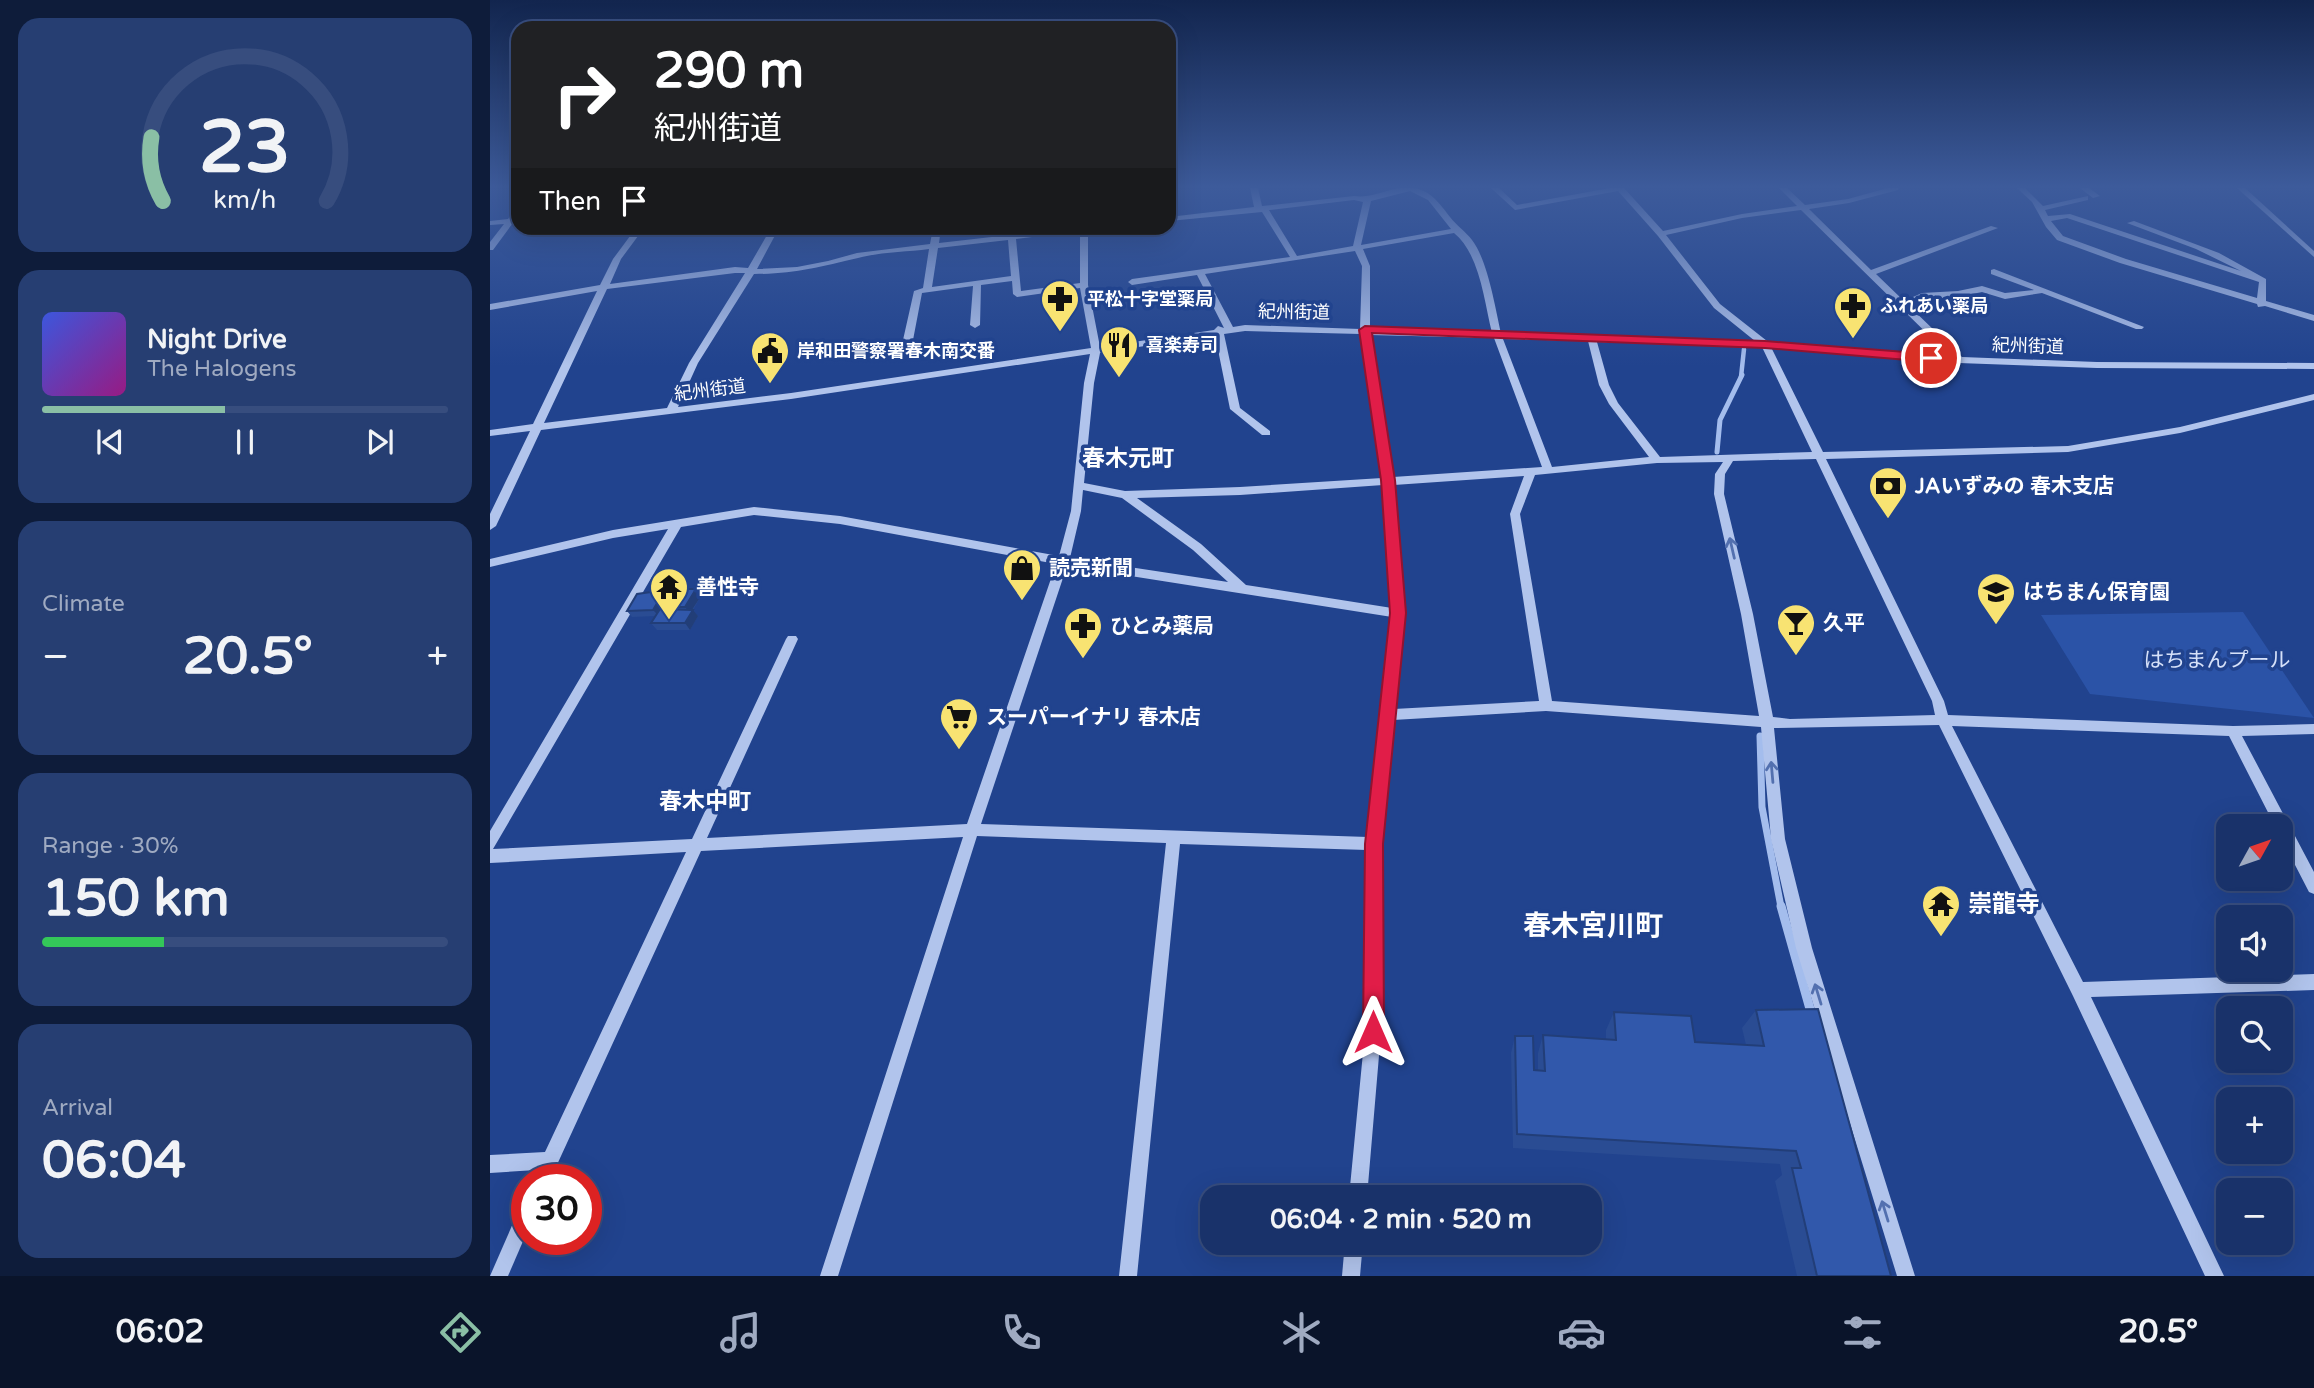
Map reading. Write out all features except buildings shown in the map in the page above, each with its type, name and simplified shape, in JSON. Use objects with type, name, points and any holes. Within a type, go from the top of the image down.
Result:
[{"type":"street","points":[[490,526],[617,259],[625,248]]},
{"type":"street","points":[[671,411],[683,379],[753,272],[765,248]]},
{"type":"street","points":[[490,307],[605,287],[735,270],[753,272],[839,262],[858,255],[920,248]]},
{"type":"street","points":[[927,290],[933,248]]},
{"type":"street","points":[[1013,248],[1017,294],[1084,285]]},
{"type":"street","points":[[829,1276],[972,830],[1063,561],[1079,486],[1089,383],[1096,348],[1084,285],[1085,248]]},
{"type":"street","points":[[1287,248],[1295,259]]},
{"type":"street","points":[[1132,282],[1358,248],[1366,266],[1365,330],[1388,480],[1398,613],[1374,844],[1373,1032],[1359,1185]]},
{"type":"street","points":[[1472,248],[1477,256],[1497,334],[1548,470]]},
{"type":"street","points":[[1672,248],[1717,306],[1765,344],[1817,456],[1876,569],[1938,701],[1942,720],[2079,990],[2215,1276]]},
{"type":"street","points":[[1844,248],[1959,360]]},
{"type":"street","points":[[1870,273],[1940,248]]},
{"type":"street","points":[[2086,248],[2262,305],[2314,318]]},
{"type":"street","points":[[2123,261],[2134,248]]},
{"type":"street","points":[[2160,248],[2263,281]]},
{"type":"street","points":[[2199,248],[2214,253],[2263,281]]},
{"type":"street","points":[[1200,272],[1224,329],[1235,409],[1266,433]]},
{"type":"street","points":[[1994,272],[2039,292],[2139,327]]},
{"type":"street","points":[[908,340],[918,291],[1016,278]]},
{"type":"street","points":[[2262,305],[2263,281]]},
{"type":"street","points":[[975,325],[977,283]]},
{"type":"street","points":[[1903,306],[1922,296],[1958,294],[1982,289],[2005,296],[2039,292]]},
{"type":"street","name":"紀州街道","points":[[490,433],[898,381],[1224,329],[1365,330],[1765,344],[1959,360],[2097,365],[2314,366]]},
{"type":"street","points":[[1591,337],[1604,385],[1614,404],[1657,460]]},
{"type":"street","points":[[1079,486],[1125,495],[1240,491],[1531,472],[1657,460],[2068,449],[2180,430],[2314,397]]},
{"type":"street","points":[[1730,458],[1720,474],[1719,494],[1748,614],[1767,722],[1778,839],[1804,948],[1906,1276]]},
{"type":"street","points":[[1531,472],[1515,514],[1546,706]]},
{"type":"street","points":[[1125,495],[1197,547],[1242,589]]},
{"type":"street","points":[[490,563],[678,523],[754,511],[840,520],[1063,561],[1398,613]]},
{"type":"street","points":[[490,844],[678,523]]},
{"type":"street","points":[[548,1164],[792,639]]},
{"type":"street","points":[[1389,715],[1546,706],[1790,724],[1942,720],[2233,731],[2308,729],[2314,738]]},
{"type":"street","points":[[2233,731],[2314,887]]},
{"type":"street","points":[[490,856],[972,830],[1374,844]]},
{"type":"street","points":[[1128,1276],[1174,837]]},
{"type":"street","points":[[2079,990],[2314,982]]},
{"type":"street","points":[[490,1164],[549,1161]]},
{"type":"street","points":[[498,1276],[511,1247]]},
{"type":"street","points":[[1351,1276],[1353,1255]]},
{"type":"green space","name":"はちまんプール","points":[[2243,612],[2314,718],[2090,694],[2041,615]]},
{"type":"waterway","points":[[1741,377],[1744,349]]},
{"type":"waterway","points":[[1717,452],[1720,420],[1742,375]]},
{"type":"waterway","points":[[1760,736],[1762,807],[1781,907]]},
{"type":"waterway","points":[[1781,906],[1812,1016]]},
{"type":"place","name":"平松十字堂薬局","points":[[1060,333]]},
{"type":"place","name":"ふれあい薬局","points":[[1853,340]]},
{"type":"place","name":"喜楽寿司","points":[[1119,379]]},
{"type":"place","name":"岸和田警察署春木南交番","points":[[770,385]]},
{"type":"place","name":"JAいずみの 春木支店","points":[[1888,520]]},
{"type":"place","name":"読売新聞","points":[[1022,602]]},
{"type":"place","name":"善性寺","points":[[669,621]]},
{"type":"place","name":"はちまん保育園","points":[[1996,626]]},
{"type":"place","name":"久平","points":[[1796,657]]},
{"type":"place","name":"ひとみ薬局","points":[[1083,660]]},
{"type":"place","name":"スーパーイナリ 春木店","points":[[959,751]]},
{"type":"place","name":"崇龍寺","points":[[1941,938]]},
{"type":"district","name":"春木元町","points":[[1128,459]]},
{"type":"district","name":"春木中町","points":[[705,802]]},
{"type":"district","name":"春木宮川町","points":[[1593,926]]},
{"type":"route","points":[[1373,1032],[1374,844],[1398,613],[1388,480],[1365,330],[1765,344],[1931,358]]}]
